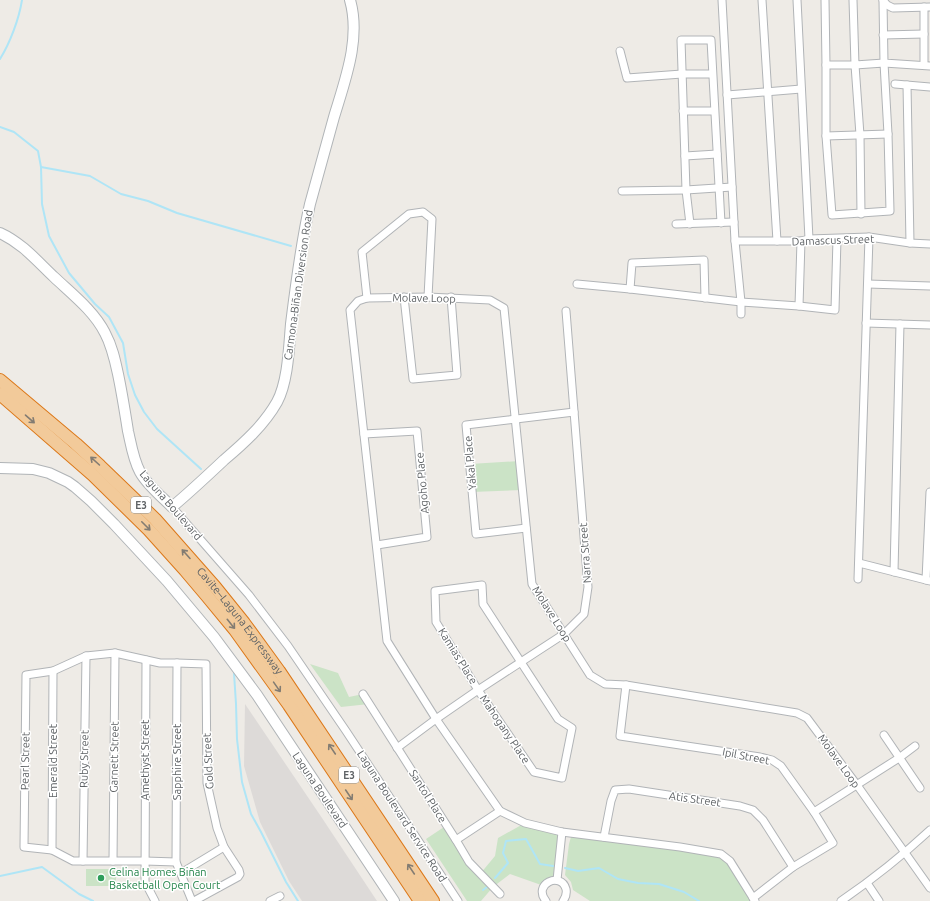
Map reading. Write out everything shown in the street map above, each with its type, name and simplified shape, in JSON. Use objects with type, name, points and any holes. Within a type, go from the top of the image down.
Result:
[{"type":"highway","name":"Cavite–Laguna Expressway","points":[[0,380],[100,466],[155,519],[215,587],[244,623],[279,671],[433,901]]},
{"type":"highway","name":"Cavite–Laguna Expressway","points":[[0,394],[93,475],[149,530],[207,596],[235,630],[289,704],[420,901]]},
{"type":"main road","name":"Carmona-Biñan Diversion Road","points":[[172,507],[252,434],[270,414],[282,391],[306,222],[352,49],[354,26],[350,0]]},
{"type":"main road","name":"Laguna Boulevard","points":[[0,234],[15,241],[28,251],[86,307],[101,326],[108,338],[113,354],[131,444],[137,466],[146,481],[172,507]]},
{"type":"main road","name":"Laguna Boulevard","points":[[0,468],[33,469],[50,473],[68,482],[114,524],[168,581],[214,637],[257,695],[394,901]]},
{"type":"street","points":[[722,0],[735,241],[742,302],[741,314]]},
{"type":"street","points":[[762,0],[777,241]]},
{"type":"street","points":[[797,0],[809,239]]},
{"type":"street","points":[[825,0],[826,136],[832,215],[890,212],[883,0]]},
{"type":"street","points":[[853,0],[860,135],[861,214]]},
{"type":"street","points":[[826,65],[884,63],[927,65],[923,5],[893,8],[887,5],[883,0]]},
{"type":"street","points":[[883,35],[924,34]]},
{"type":"street","points":[[690,224],[686,190],[681,40],[711,40],[721,223]]},
{"type":"street","points":[[620,51],[627,78],[682,74],[712,74]]},
{"type":"street","points":[[895,84],[930,87]]},
{"type":"street","points":[[907,85],[910,243]]},
{"type":"street","points":[[728,95],[801,89]]},
{"type":"street","points":[[684,111],[714,111]]},
{"type":"street","points":[[826,136],[888,134]]},
{"type":"street","points":[[685,156],[717,154]]},
{"type":"street","points":[[622,191],[686,190],[732,186]]},
{"type":"street","points":[[428,296],[432,219],[423,212],[410,214],[362,252],[366,298],[358,301],[350,310],[387,641],[436,719],[500,811],[525,823],[562,832],[721,854],[730,861],[754,900]]},
{"type":"street","points":[[676,224],[734,222]]},
{"type":"street","points":[[858,579],[869,237]]},
{"type":"street","name":"Damascus Street","points":[[735,241],[801,241],[809,239],[869,237],[910,243],[930,244]]},
{"type":"street","points":[[577,284],[742,302],[835,310],[837,239]]},
{"type":"street","points":[[799,306],[801,241]]},
{"type":"street","points":[[630,289],[632,263],[704,260],[705,298]]},
{"type":"street","points":[[868,284],[930,286]]},
{"type":"street","name":"Molave Loop","points":[[366,298],[428,296],[452,297],[490,300],[504,308],[532,584],[590,675],[605,684],[626,685],[797,713],[807,718],[857,785],[930,888]]},
{"type":"street","points":[[404,297],[413,379],[457,375],[452,297]]},
{"type":"street","name":"Narra Street","points":[[397,748],[478,690],[564,634],[584,614],[588,587],[566,311]]},
{"type":"street","points":[[866,323],[930,325]]},
{"type":"street","points":[[894,572],[900,324]]},
{"type":"street","name":"Yakal Place","points":[[526,528],[476,534],[466,425],[574,412]]},
{"type":"street","name":"Agoho Place","points":[[364,434],[417,431],[427,537],[377,545]]},
{"type":"street","points":[[859,563],[928,580],[930,492]]},
{"type":"street","name":"Laguna Boulevard","points":[[172,507],[249,595],[288,646],[346,731]]},
{"type":"street","name":"Kamias Place","points":[[478,690],[436,622],[435,591],[482,585],[483,604],[521,662]]},
{"type":"street","points":[[53,672],[86,656],[115,654],[160,663],[177,663]]},
{"type":"street","name":"Garnett Street","points":[[113,861],[115,654]]},
{"type":"street","name":"Ruby Street","points":[[83,861],[86,656]]},
{"type":"street","name":"Amethyst Street","points":[[146,660],[144,882],[155,901]]},
{"type":"street","name":"Mahogany Place","points":[[478,690],[534,772],[562,778],[572,728],[558,719],[521,662]]},
{"type":"street","name":"Gold Street","points":[[177,663],[206,664],[207,783],[217,828],[224,847],[240,874],[238,877],[193,901]]},
{"type":"street","name":"Sapphire Street","points":[[176,862],[177,663]]},
{"type":"street","name":"Pearl Street","points":[[52,850],[24,847],[26,675],[53,672]]},
{"type":"street","name":"Emerald Street","points":[[52,850],[53,672]]},
{"type":"street","name":"Ipil Street","points":[[626,685],[620,736],[772,760],[781,766],[814,812],[833,843],[793,867],[754,900]]},
{"type":"street","name":"Santol Place","points":[[363,694],[469,862],[500,894]]},
{"type":"street","name":"Laguna Boulevard Service Road","points":[[346,731],[458,901]]},
{"type":"street","points":[[884,735],[920,788]]},
{"type":"street","points":[[814,812],[899,758],[915,746]]},
{"type":"street","name":"Atis Street","points":[[604,837],[611,801],[615,790],[629,789],[740,806],[753,810],[763,820],[793,867]]},
{"type":"street","points":[[456,840],[500,811]]},
{"type":"street","points":[[842,901],[906,853],[930,830]]},
{"type":"street","points":[[557,880],[562,832]]},
{"type":"street","points":[[181,873],[224,847]]},
{"type":"street","points":[[52,850],[73,861],[176,862],[193,901]]},
{"type":"street","points":[[544,900],[542,892],[544,886],[550,881],[557,880],[566,887],[566,900]]},
{"type":"street","points":[[867,883],[879,901]]},
{"type":"street","points":[[270,901],[280,896]]},
{"type":"shaded area","points":[[245,704],[377,901],[302,901],[289,881],[260,822],[244,766]]},
{"type":"green space","points":[[520,461],[523,490],[472,492],[470,464]]},
{"type":"green space","points":[[310,664],[338,673],[349,697],[363,694],[369,704],[341,707]]},
{"type":"green space","points":[[525,823],[562,832],[557,880],[544,886],[510,874],[493,887],[481,901],[467,901],[426,839],[447,825],[480,874],[495,856],[498,838]]},
{"type":"green space","points":[[576,835],[720,856],[729,862],[754,901],[590,901],[573,890],[571,882],[565,875],[569,844],[571,837]]},
{"type":"green space","name":"Celina Homes Biñan Basketball Open Court","points":[[86,869],[116,869],[116,886],[86,886]]},
{"type":"waterway","points":[[0,59],[14,31],[22,0]]},
{"type":"waterway","points":[[0,127],[14,132],[38,151],[41,167],[42,204],[49,236],[69,273],[95,304],[109,317],[123,343],[128,374],[135,395],[144,412],[157,429],[201,469]]},
{"type":"waterway","points":[[41,167],[90,176],[121,194],[148,201],[177,213],[291,246]]},
{"type":"waterway","points":[[234,673],[237,739],[242,782],[251,814],[286,882],[298,901]]},
{"type":"waterway","points":[[495,878],[508,863],[503,853],[506,841],[526,839],[540,864],[553,866]]},
{"type":"waterway","points":[[0,876],[42,867],[79,894],[93,901]]},
{"type":"waterway","points":[[565,868],[578,871],[599,868],[618,879],[638,883],[659,884],[684,892],[699,901]]},
{"type":"waterway","points":[[483,890],[487,887]]},
{"type":"place","name":"Celina Homes Biñan Basketball Open Court","points":[[101,878]]}]
